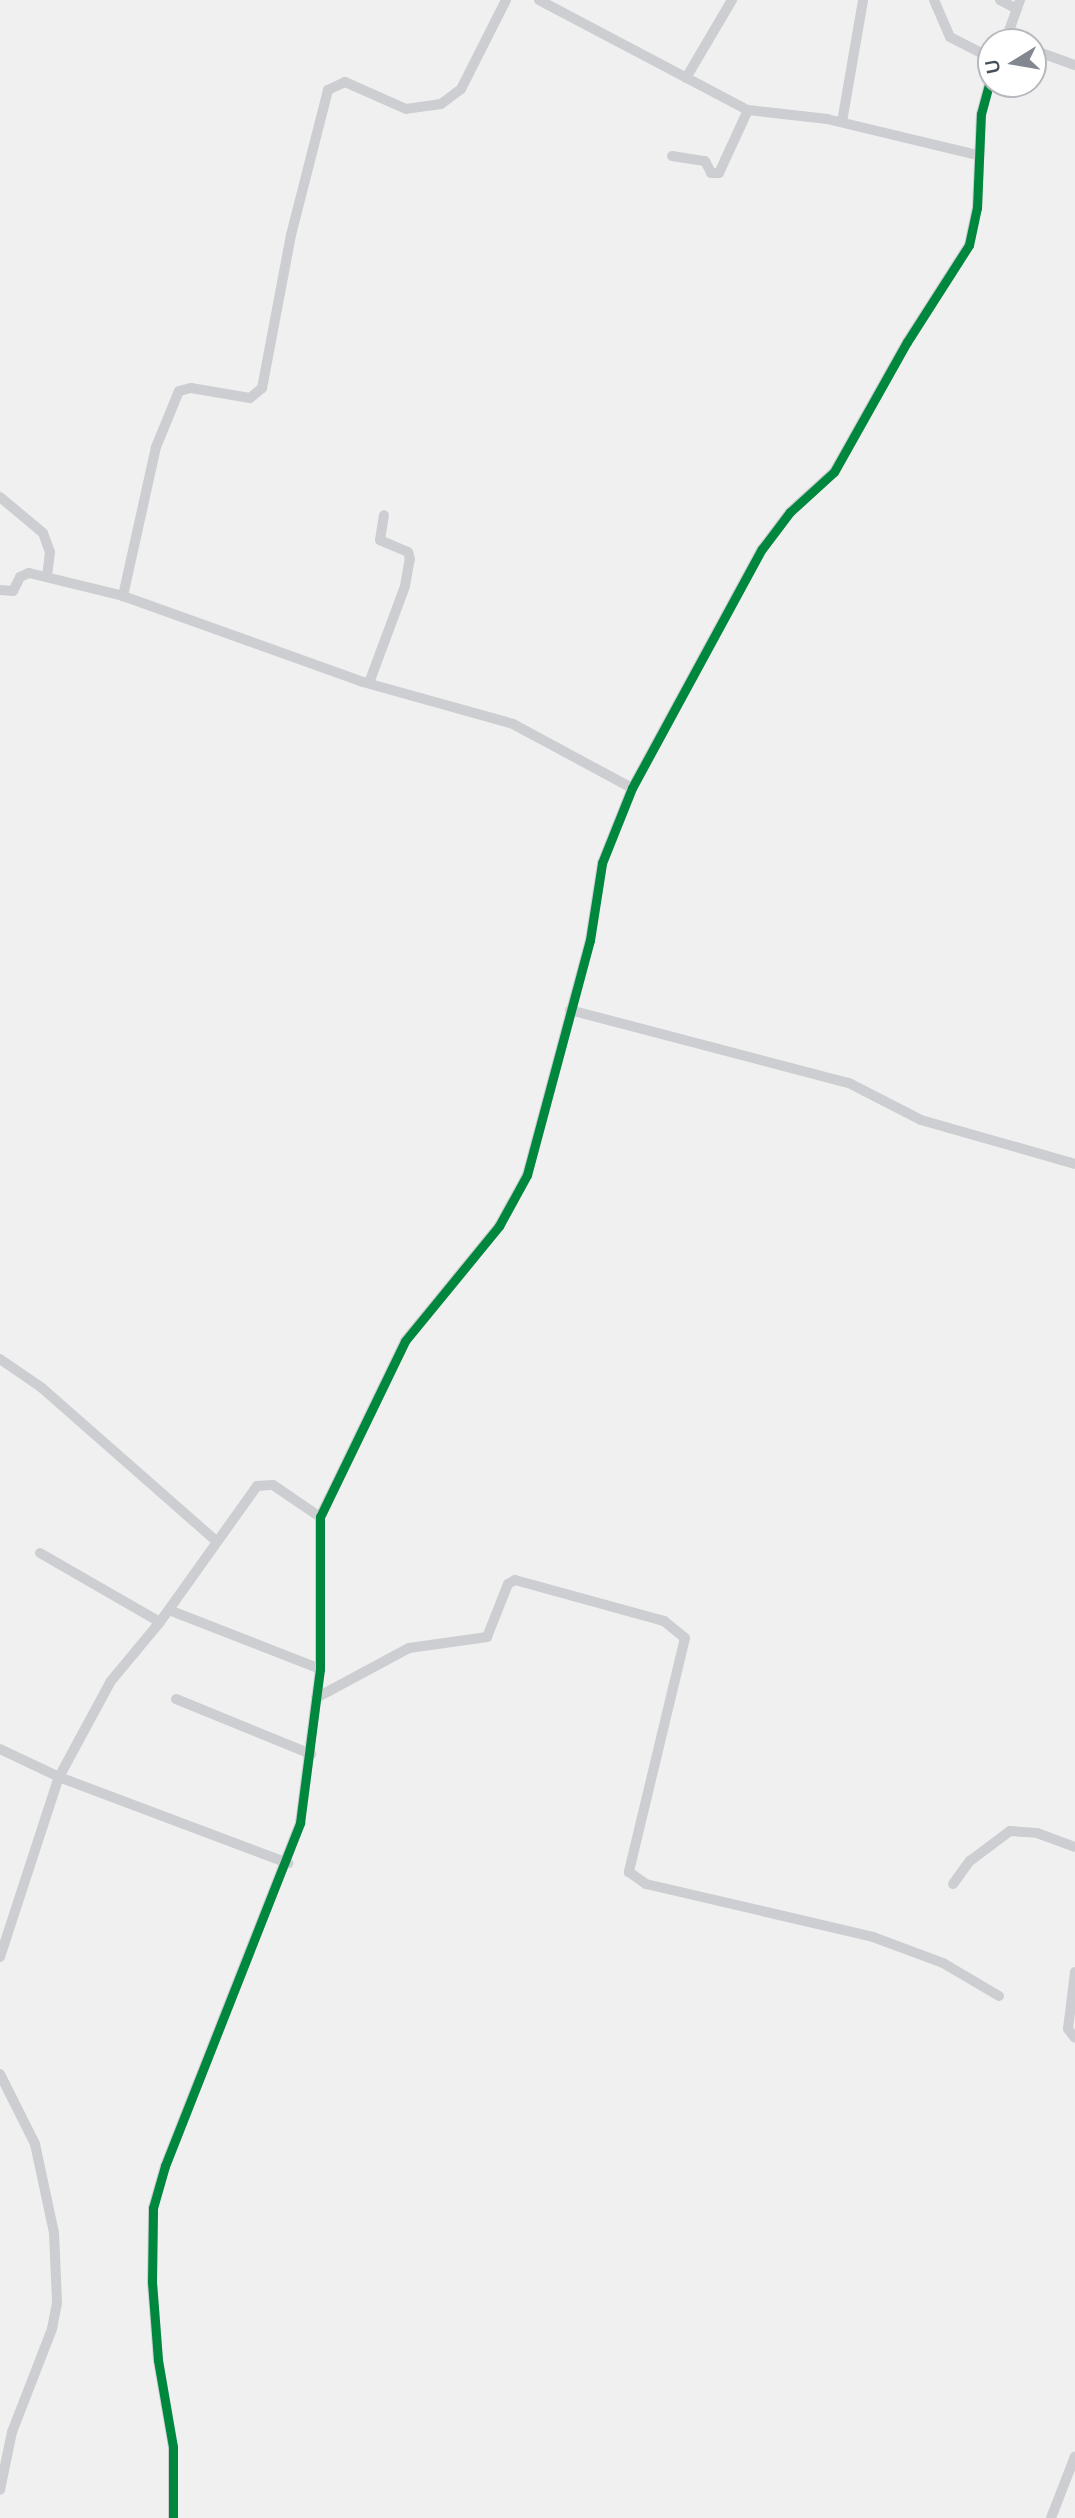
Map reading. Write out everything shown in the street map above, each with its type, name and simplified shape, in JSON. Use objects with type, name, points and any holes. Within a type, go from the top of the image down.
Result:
[{"type":"street","points":[[123,596],[156,447],[179,391],[191,388],[250,398],[262,388],[291,235],[328,90],[345,82],[399,108],[441,104],[461,89],[506,0]]},
{"type":"street","points":[[539,0],[748,110],[842,122],[977,155]]},
{"type":"street","points":[[686,78],[732,0]]},
{"type":"street","points":[[842,122],[863,0]]},
{"type":"street","points":[[934,0],[950,37],[977,51]]},
{"type":"street","points":[[1000,0],[1018,5],[1013,28]]},
{"type":"street","points":[[1047,55],[1075,65]]},
{"type":"street","points":[[173,2518],[173,2447],[158,2360],[152,2282],[153,2208],[185,2115],[288,1863],[311,1755],[320,1669],[320,1517],[405,1341],[499,1226],[520,1188],[534,1154],[590,940],[602,863],[632,788],[762,549],[790,512],[834,472],[906,342],[965,253],[977,208],[977,155],[985,98]]},
{"type":"street","points":[[672,156],[705,161],[711,173],[719,173],[748,110]]},
{"type":"street","points":[[0,497],[43,533],[50,552],[47,577]]},
{"type":"street","points":[[369,683],[405,586],[410,559],[408,552],[380,540],[384,516]]},
{"type":"street","points":[[0,590],[13,591],[24,574],[123,596],[369,683],[513,724],[632,788]]},
{"type":"street","points":[[570,1010],[849,1083],[921,1120],[1075,1164]]},
{"type":"street","points":[[0,1359],[42,1388],[215,1540]]},
{"type":"street","points":[[0,1957],[59,1777],[111,1681],[169,1610],[215,1540],[263,1483],[273,1485],[320,1517]]},
{"type":"street","points":[[40,1553],[160,1622]]},
{"type":"street","points":[[316,1698],[410,1648],[487,1637],[508,1584],[515,1580],[664,1620],[685,1638],[629,1872],[646,1884],[873,1937],[943,1963],[999,1996]]},
{"type":"street","points":[[169,1610],[320,1669]]},
{"type":"street","points":[[176,1699],[311,1755]]},
{"type":"street","points":[[0,1749],[59,1777],[288,1863]]},
{"type":"street","points":[[953,1884],[970,1861],[1010,1831],[1037,1833],[1075,1847]]},
{"type":"street","points":[[1075,1972],[1068,2029],[1075,2038]]},
{"type":"street","points":[[0,2074],[33,2136],[54,2233],[57,2303],[52,2329],[12,2432],[0,2490]]},
{"type":"street","points":[[1051,2518],[1075,2456]]},
{"type":"cycle path","points":[[173,2518],[173,2447],[158,2360],[152,2282],[153,2208],[165,2166],[300,1823],[320,1669],[320,1517],[405,1341],[499,1226],[527,1175],[590,940],[602,863],[632,788],[762,549],[790,512],[834,472],[907,342],[969,245],[977,208],[981,114],[985,98]]}]
